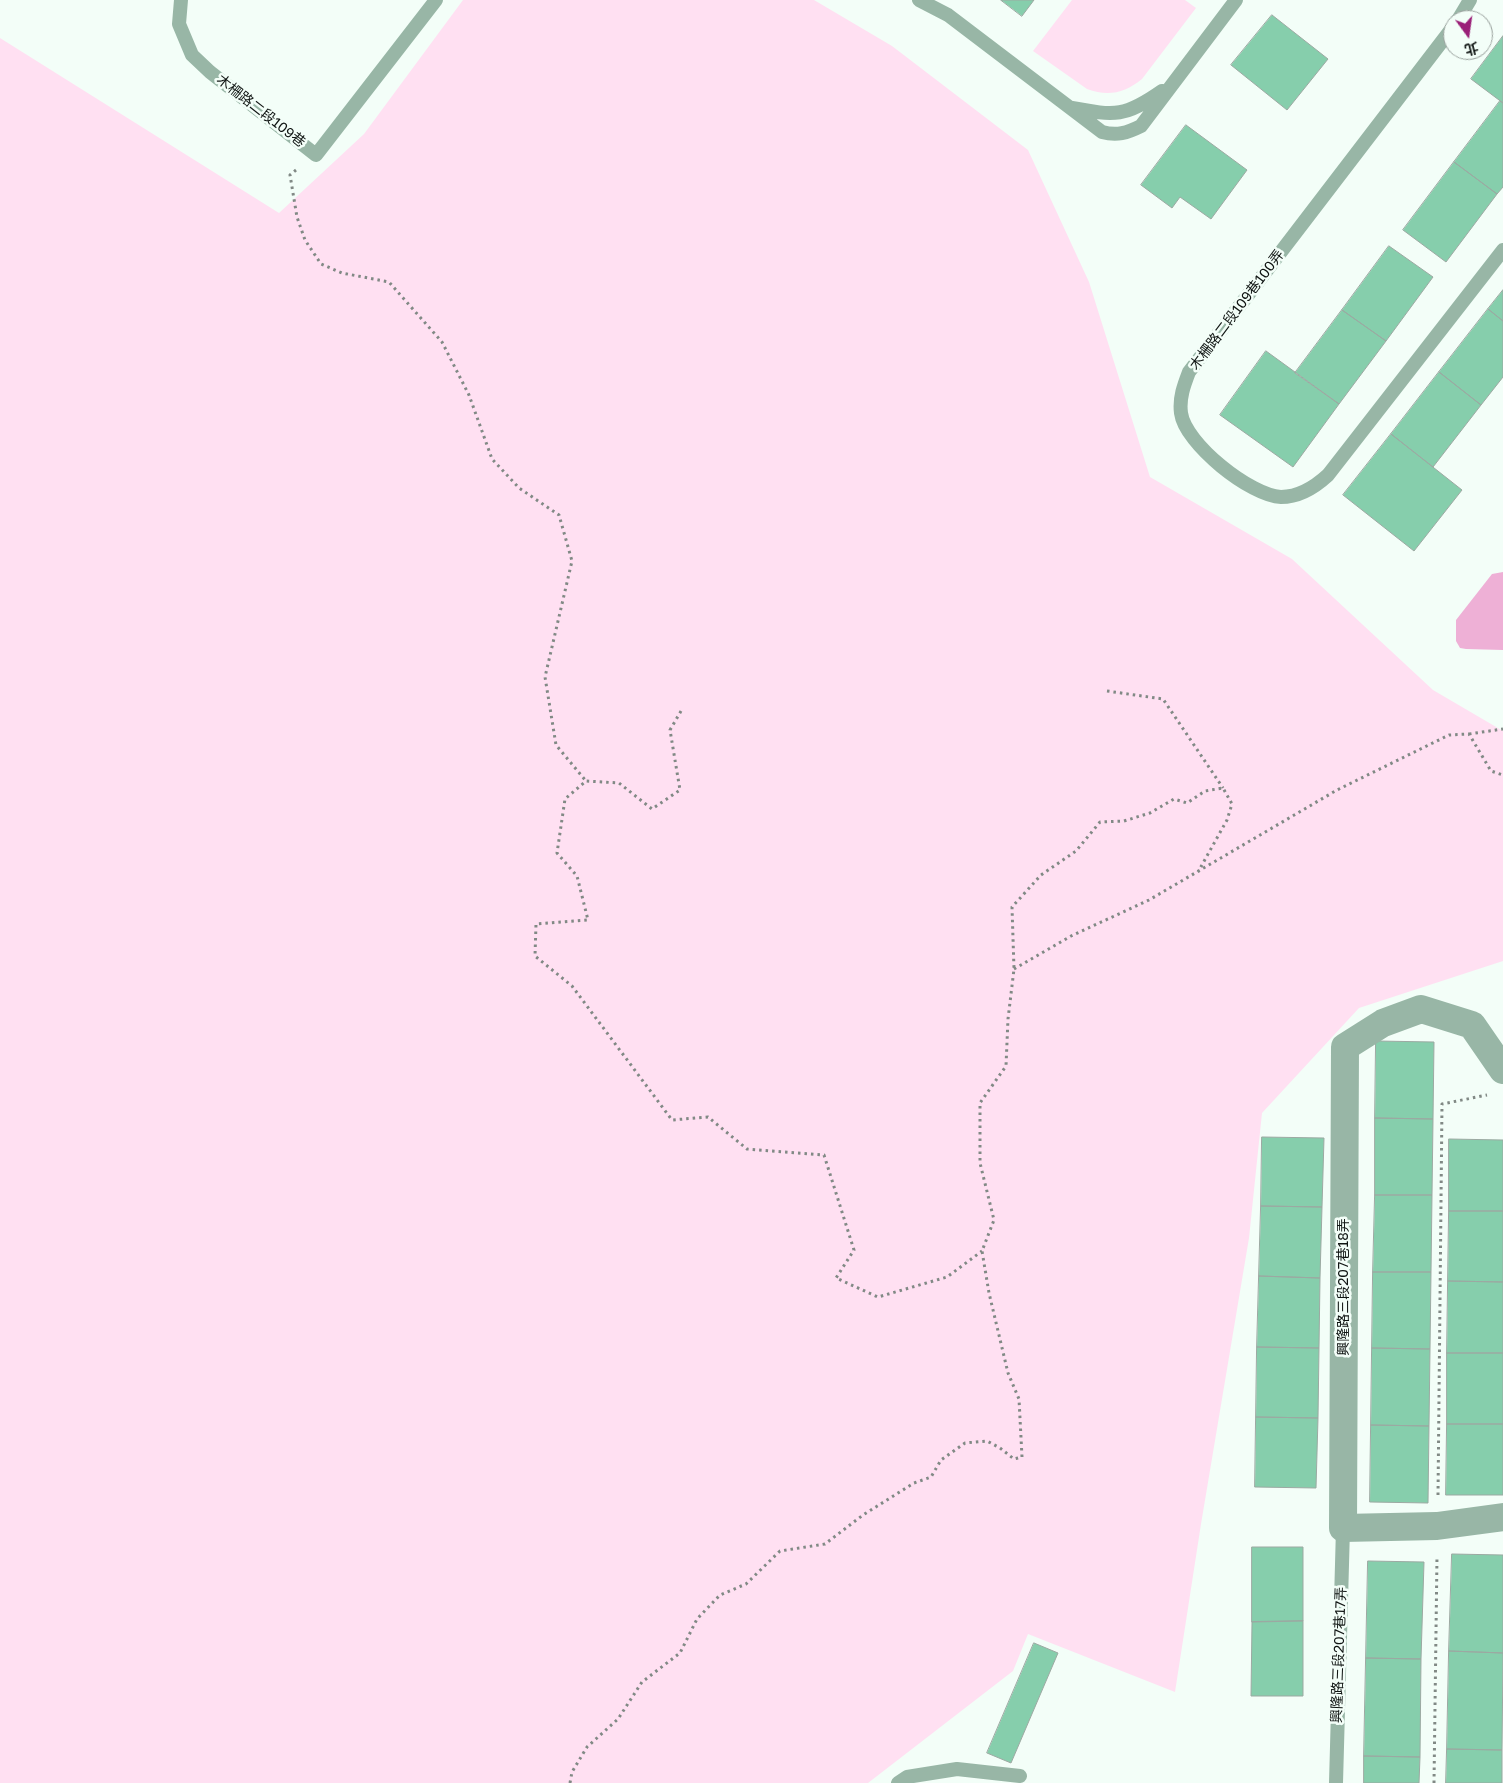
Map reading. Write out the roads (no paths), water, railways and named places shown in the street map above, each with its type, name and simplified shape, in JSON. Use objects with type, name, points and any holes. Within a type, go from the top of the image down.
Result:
[{"type":"street","name":"興隆路三段207巷18弄","points":[[1343,1528],[1345,1047],[1383,1023],[1421,1009],[1472,1025],[1499,1082]]},
{"type":"street","points":[[1343,1528],[1437,1526],[1503,1517]]},
{"type":"lane","name":"木柵路二段109巷","points":[[181,0],[179,24],[192,55],[210,72],[316,155],[436,0]]},
{"type":"lane","points":[[919,0],[948,15],[1102,132],[1114,135],[1129,132],[1141,126],[1236,0]]},
{"type":"lane","name":"木柵路二段109巷100弄","points":[[1443,39],[1189,372],[1182,391],[1181,406],[1181,413],[1187,430],[1202,450],[1248,486],[1265,494],[1282,497],[1299,494],[1314,488],[1328,475],[1503,250]]},
{"type":"lane","points":[[1070,107],[1105,114],[1120,113],[1132,110],[1143,104],[1173,83]]},
{"type":"lane","name":"興隆路三段207巷17弄","points":[[1336,1783],[1343,1528]]},
{"type":"lane","points":[[898,1783],[907,1777],[957,1770],[1020,1776]]}]
